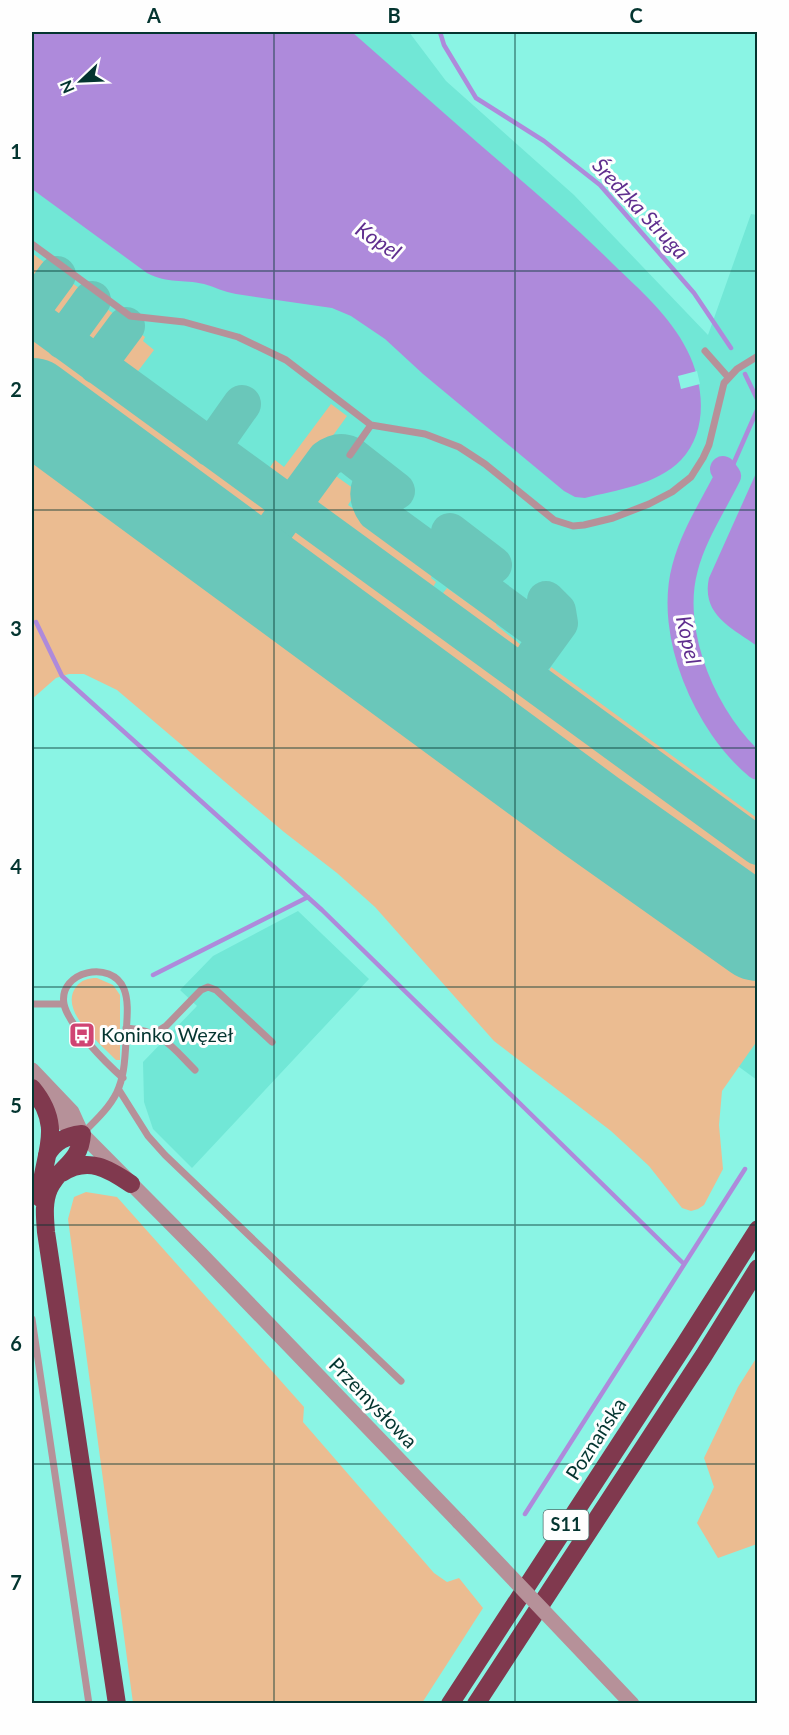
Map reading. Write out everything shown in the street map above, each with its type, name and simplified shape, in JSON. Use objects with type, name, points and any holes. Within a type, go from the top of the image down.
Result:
[{"type":"highway","points":[[32,1088],[45,1109],[51,1127],[51,1139],[40,1198],[41,1216],[46,1232]]},
{"type":"highway","points":[[47,1155],[57,1142],[66,1137],[82,1134],[80,1150],[52,1184],[46,1198],[46,1232],[117,1704]]},
{"type":"highway","points":[[61,1174],[76,1166],[92,1164],[106,1168],[131,1184]]},
{"type":"highway","name":"Poznańska","points":[[450,1704],[758,1228]]},
{"type":"highway","name":"S11","points":[[476,1704],[704,1355],[758,1268]]},
{"type":"street","name":"Przemysłowa","points":[[32,1070],[72,1112],[82,1134]]},
{"type":"street","name":"Przemysłowa","points":[[32,1088],[63,1123],[82,1134],[201,1254],[632,1704]]},
{"type":"lane","points":[[32,244],[130,316],[165,318],[238,337],[279,357],[371,425],[425,434],[459,447],[485,464],[554,520],[573,526],[613,518],[649,504],[672,492],[691,477],[709,445],[721,392],[728,377],[758,356]]},
{"type":"lane","points":[[705,351],[728,377]]},
{"type":"lane","points":[[350,455],[371,425]]},
{"type":"lane","points":[[82,1134],[108,1107],[119,1090],[123,1078],[126,1028],[125,992],[120,983],[111,976],[93,971],[80,975],[68,988],[64,1004],[73,1024],[123,1078]]},
{"type":"lane","points":[[155,1033],[166,1026],[201,990],[208,987],[216,990],[272,1042]]},
{"type":"lane","points":[[32,1004],[64,1004]]},
{"type":"lane","points":[[126,1028],[155,1033],[195,1070]]},
{"type":"lane","points":[[119,1090],[148,1136],[165,1155],[401,1381]]},
{"type":"lane","points":[[32,1319],[89,1704]]},
{"type":"shaded area","points":[[32,32],[409,32],[446,81],[574,195],[708,335],[751,214],[757,215],[757,1080],[32,551]]},
{"type":"shaded area","points":[[32,253],[53,269],[32,298]]},
{"type":"shaded area","points":[[64,277],[87,294],[65,326],[59,327],[42,315],[41,309]]},
{"type":"shaded area","points":[[99,303],[122,320],[99,351],[94,352],[76,340],[75,334]]},
{"type":"shaded area","points":[[32,328],[274,504],[276,514],[259,537],[246,539],[32,383]]},
{"type":"shaded area","points":[[133,328],[145,337],[143,341],[154,350],[132,379],[111,365],[110,359]]},
{"type":"shaded area","points":[[331,404],[347,416],[301,480],[296,477],[298,482],[293,490],[285,491],[269,480],[268,470],[275,460],[284,467]]},
{"type":"shaded area","points":[[32,431],[757,962],[757,1041],[722,1091],[719,1125],[723,1169],[704,1205],[691,1211],[682,1208],[649,1166],[611,1131],[494,1041],[375,907],[117,690],[84,674],[69,674],[56,678],[32,699]]},
{"type":"shaded area","points":[[333,474],[357,491],[348,505],[420,556],[415,564],[432,575],[431,578],[436,582],[432,589],[423,592],[308,508],[307,500],[324,475]]},
{"type":"shaded area","points":[[298,522],[757,857],[757,912],[275,560],[273,547],[290,523]]},
{"type":"shaded area","points":[[447,588],[471,605],[477,598],[529,637],[525,641],[498,621],[496,625],[521,645],[508,655],[441,605],[440,597]]},
{"type":"shaded area","points":[[551,667],[757,818],[757,837],[545,682]]},
{"type":"shaded area","points":[[298,911],[369,979],[192,1168],[153,1129],[144,1102],[143,1062],[197,1006],[180,990],[213,956]]},
{"type":"shaded area","points":[[97,978],[113,985],[120,995],[120,1060],[116,1060],[92,1036],[77,1016],[73,1006],[72,996],[76,987],[85,980]]},
{"type":"shaded area","points":[[86,1192],[117,1197],[304,1407],[303,1422],[434,1573],[447,1582],[459,1578],[483,1608],[422,1703],[133,1703],[68,1219],[74,1197]]},
{"type":"shaded area","points":[[757,1357],[757,1544],[718,1558],[697,1523],[714,1487],[704,1458],[738,1387]]},
{"type":"water","points":[[32,32],[352,32],[564,217],[654,304],[672,326],[693,363],[700,392],[700,421],[690,448],[671,468],[648,481],[585,498],[575,497],[564,491],[423,374],[385,339],[351,316],[332,308],[236,294],[204,284],[169,280],[147,273],[32,189]]},
{"type":"water","points":[[757,471],[757,646],[721,619],[714,611],[708,591],[709,578]]},
{"type":"pier","points":[[697,371],[700,384],[681,389],[678,376]]},
{"type":"waterway","name":"Średzka Struga","points":[[440,32],[444,45],[476,98],[544,141],[600,185],[694,293],[731,348]]},
{"type":"waterway","name":"Średzka Struga","points":[[745,374],[758,401]]},
{"type":"waterway","name":"Średzka Struga","points":[[728,476],[758,408]]},
{"type":"waterway","name":"Kopel","points":[[723,469],[728,476],[698,533],[685,568],[681,594],[682,621],[686,649],[707,703],[739,749],[758,767]]},
{"type":"waterway","points":[[36,622],[62,676],[322,910],[684,1264]]},
{"type":"waterway","points":[[153,975],[308,897]]},
{"type":"waterway","points":[[525,1514],[745,1169]]},
{"type":"taxiway","points":[[32,309],[57,275]]},
{"type":"taxiway","points":[[63,340],[92,300]]},
{"type":"taxiway","points":[[32,317],[758,846]]},
{"type":"taxiway","points":[[97,365],[126,326]]},
{"type":"taxiway","points":[[211,448],[242,404]]},
{"type":"taxiway","points":[[249,564],[326,459],[332,455],[338,453],[350,455],[396,491]]},
{"type":"taxiway","points":[[376,476],[369,494],[376,512],[548,638]]},
{"type":"taxiway","points":[[450,532],[493,565]]},
{"type":"taxiway","points":[[535,656],[559,623],[557,611],[546,600]]},
{"type":"runway","points":[[32,405],[591,816],[758,934]]},
{"type":"place","name":"Koninko Węzeł","points":[[82,1035]]}]
